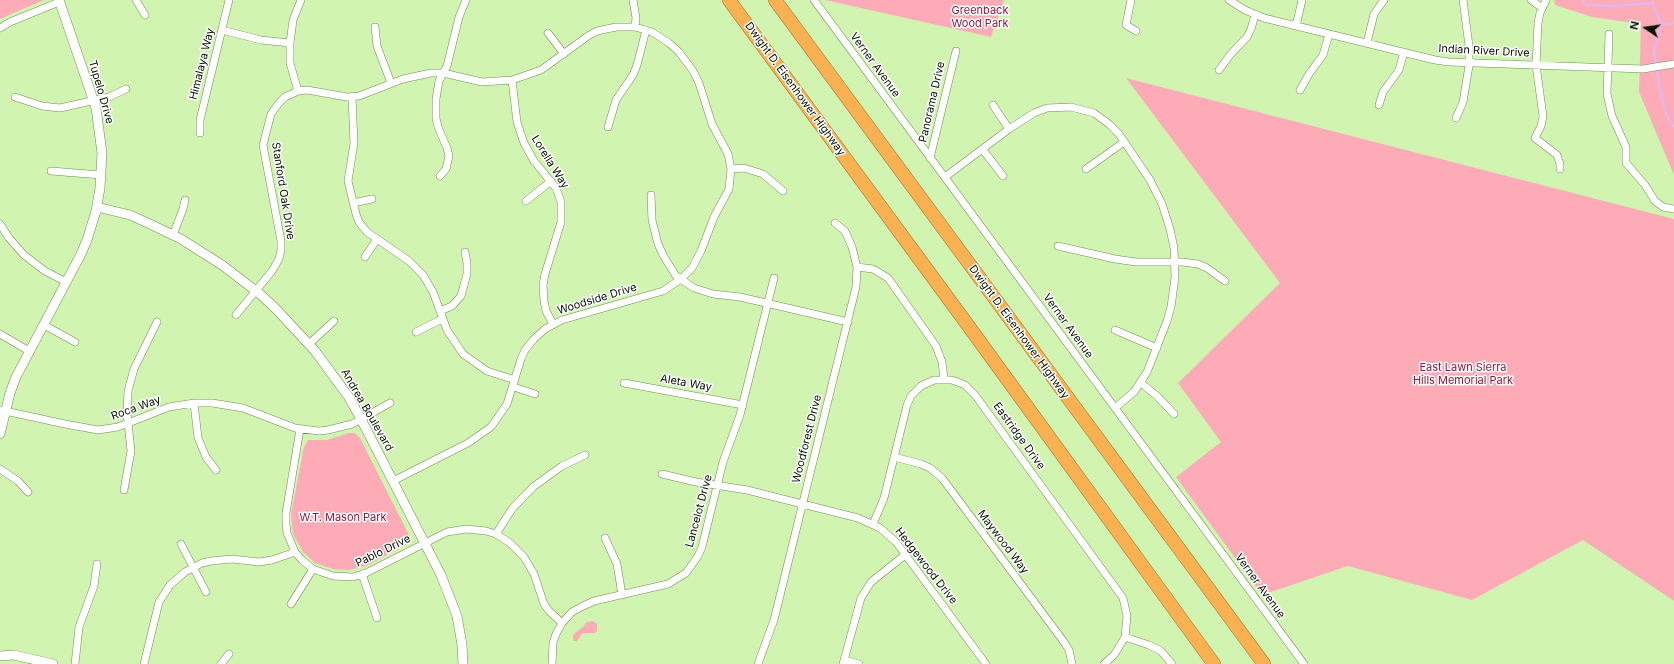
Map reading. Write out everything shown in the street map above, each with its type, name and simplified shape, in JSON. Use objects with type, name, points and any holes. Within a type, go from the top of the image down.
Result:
[{"type":"highway","name":"Dwight D. Eisenhower Highway","points":[[730,0],[1212,662]]},
{"type":"highway","name":"Dwight D. Eisenhower Highway","points":[[775,0],[1264,664]]},
{"type":"street","points":[[136,0],[145,15]]},
{"type":"street","name":"Himalaya Way","points":[[200,133],[200,120],[229,0]]},
{"type":"street","points":[[298,91],[290,64],[290,43],[293,20],[300,0]]},
{"type":"street","points":[[440,176],[446,169],[449,156],[448,148],[438,127],[436,99],[439,81],[447,66],[459,17],[466,0]]},
{"type":"street","points":[[633,0],[635,27]]},
{"type":"street","name":"Verner Avenue","points":[[814,0],[1304,664]]},
{"type":"street","points":[[1130,0],[1126,25],[1136,31]]},
{"type":"street","name":"Indian River Drive","points":[[1229,0],[1255,15],[1435,60],[1643,69],[1670,65]]},
{"type":"street","points":[[1296,26],[1302,0]]},
{"type":"street","points":[[1367,43],[1374,14],[1384,0]]},
{"type":"street","points":[[1456,118],[1463,102],[1467,84],[1469,62],[1463,0]]},
{"type":"street","points":[[1531,0],[1542,8]]},
{"type":"street","points":[[1546,0],[1538,23],[1536,65],[1543,116],[1541,126],[1535,138],[1557,155],[1560,159],[1560,168]]},
{"type":"street","points":[[0,28],[10,22],[59,1]]},
{"type":"street","name":"Tupelo Drive","points":[[0,434],[2,410],[16,377],[87,240],[97,207],[101,176],[101,138],[94,101],[59,1]]},
{"type":"street","points":[[1219,70],[1230,55],[1247,37],[1255,15]]},
{"type":"street","name":"Stanford Oak Drive","points":[[236,315],[275,268],[279,259],[281,246],[263,150],[264,135],[273,110],[282,100],[298,91],[316,90],[338,96],[352,97],[364,95],[414,75],[430,73],[443,74],[482,82],[512,80],[541,70],[584,38],[597,31],[616,26],[635,27],[646,30],[661,37],[679,52],[693,71],[704,96],[712,124],[728,154],[731,169],[730,184],[725,198],[711,223],[698,260],[681,279]]},
{"type":"street","points":[[375,27],[376,46],[391,83]]},
{"type":"street","points":[[222,30],[261,40],[290,43]]},
{"type":"street","points":[[608,127],[616,100],[637,66],[646,30]]},
{"type":"street","points":[[548,32],[564,54]]},
{"type":"street","points":[[1300,90],[1309,74],[1323,55],[1329,34]]},
{"type":"street","points":[[1609,34],[1606,84],[1608,105],[1615,125],[1626,147],[1626,163],[1645,185],[1655,201],[1663,207],[1674,209]]},
{"type":"street","name":"Panorama Drive","points":[[930,158],[956,51]]},
{"type":"street","points":[[1379,105],[1383,92],[1399,70],[1404,52]]},
{"type":"street","name":"Lorella Way","points":[[512,80],[515,112],[520,133],[529,152],[558,192],[562,207],[561,222],[543,285],[545,306],[553,324]]},
{"type":"street","points":[[15,97],[51,108],[69,107],[109,97],[126,89]]},
{"type":"street","points":[[352,97],[354,143],[348,176],[353,203],[361,226],[401,255],[416,268],[430,287],[451,339],[471,361],[535,394]]},
{"type":"street","points":[[993,105],[1009,128]]},
{"type":"street","points":[[945,177],[983,150],[1009,128],[1047,108],[1071,107],[1094,113],[1113,127],[1124,142],[1150,180],[1162,204],[1170,229],[1175,277],[1171,307],[1157,348],[1141,383],[1130,396],[1114,408]]},
{"type":"street","points":[[1086,169],[1124,142]]},
{"type":"street","points":[[983,150],[1003,176]]},
{"type":"street","points":[[731,169],[744,168],[754,170],[767,176],[783,191]]},
{"type":"street","points":[[52,171],[101,176]]},
{"type":"street","points":[[526,201],[551,181]]},
{"type":"street","points":[[651,195],[652,220],[658,244],[676,276],[703,292],[740,297],[848,322]]},
{"type":"street","points":[[353,203],[372,199]]},
{"type":"street","points":[[173,235],[185,200]]},
{"type":"street","name":"Andrea Boulevard","points":[[97,207],[130,215],[173,235],[222,265],[256,291],[277,310],[309,344],[330,370],[361,419],[441,575],[452,602],[460,631],[463,664]]},
{"type":"street","name":"Woodforest Drive","points":[[758,664],[774,620],[856,287],[857,267],[850,242],[845,231],[835,223]]},
{"type":"street","points":[[0,224],[9,238],[24,255],[45,271],[66,282]]},
{"type":"street","points":[[365,257],[377,239]]},
{"type":"street","points":[[1058,246],[1115,259],[1136,262],[1174,262],[1198,264],[1207,268],[1225,281]]},
{"type":"street","points":[[440,311],[452,306],[461,296],[467,274],[465,252]]},
{"type":"street","points":[[857,267],[873,269],[888,278],[936,346],[942,362],[944,379],[925,384],[911,396],[907,405],[884,498],[873,524]]},
{"type":"street","name":"Lancelot Drive","points":[[552,664],[553,643],[562,623],[572,612],[594,601],[668,584],[677,579],[693,565],[702,547],[723,462],[735,433],[743,405],[774,278]]},
{"type":"street","name":"Woodside Drive","points":[[393,481],[468,443],[484,433],[502,412],[514,384],[521,359],[528,346],[538,335],[553,324],[562,320],[658,293],[672,286],[681,279]]},
{"type":"street","points":[[416,332],[442,319]]},
{"type":"street","points":[[309,344],[334,321]]},
{"type":"street","points":[[124,490],[132,451],[128,424],[127,402],[131,380],[157,322]]},
{"type":"street","points":[[44,325],[75,342]]},
{"type":"street","points":[[1115,330],[1157,348]]},
{"type":"street","points":[[0,334],[29,351]]},
{"type":"street","name":"Eastridge Drive","points":[[944,379],[960,383],[969,388],[975,395],[1123,598],[1127,616],[1125,638],[1114,655],[1104,664]]},
{"type":"street","name":"Aleta Way","points":[[624,383],[743,405]]},
{"type":"street","points":[[1141,383],[1157,396],[1174,414]]},
{"type":"street","points":[[194,403],[198,438],[206,457],[216,470]]},
{"type":"street","name":"Roca Way","points":[[2,410],[88,429],[108,429],[128,424],[169,407],[194,403],[212,403],[258,412],[286,425],[300,429],[328,430],[343,427],[390,403]]},
{"type":"street","name":"Pablo Drive","points":[[300,429],[286,513],[287,534],[295,552],[302,560],[314,569],[323,574],[338,577],[348,577],[362,574],[438,535],[456,530],[476,529],[496,534],[510,543],[524,557],[534,574],[544,604],[562,623]]},
{"type":"street","points":[[496,534],[512,509],[533,487],[562,466],[585,456]]},
{"type":"street","name":"Maywood Way","points":[[894,457],[921,464],[930,468],[942,478],[1064,642],[1069,650],[1072,664]]},
{"type":"street","points":[[0,469],[18,481],[28,492]]},
{"type":"street","name":"Hedgewood Drive","points":[[662,474],[696,482],[747,490],[858,518],[873,524],[892,538],[986,664]]},
{"type":"street","points":[[605,538],[612,550],[617,564],[622,595]]},
{"type":"street","points":[[181,544],[206,592]]},
{"type":"street","points":[[144,664],[159,602],[173,581],[193,567],[202,563],[222,559],[250,562],[272,560],[295,552]]},
{"type":"street","points":[[859,664],[844,662],[858,606],[863,594],[878,576],[905,555]]},
{"type":"street","points":[[75,664],[79,627],[94,586],[97,564]]},
{"type":"street","points":[[291,604],[314,569]]},
{"type":"street","points":[[362,574],[377,618]]},
{"type":"street","points":[[1125,638],[1144,643],[1161,651],[1172,664]]},
{"type":"street","points":[[221,664],[229,654]]},
{"type":"street","points":[[0,656],[14,656],[52,664]]},
{"type":"green space","points":[[0,0],[44,0],[0,19]]},
{"type":"green space","name":"Greenback Wood Park","points":[[825,0],[1004,0],[991,37]]},
{"type":"green space","points":[[1554,0],[1674,0],[1674,175],[1639,92],[1641,24],[1592,17],[1555,5]]},
{"type":"green space","name":"East Lawn Sierra Hills Memorial Park","points":[[1126,78],[1674,219],[1674,601],[1583,540],[1472,600],[1348,566],[1262,595],[1176,477],[1221,442],[1178,383],[1280,283]]},
{"type":"green space","name":"W.T. Mason Park","points":[[349,433],[355,433],[360,438],[411,539],[409,543],[366,566],[349,570],[333,569],[315,563],[303,552],[293,534],[291,514],[304,447],[308,440],[327,440]]},
{"type":"green space","points":[[593,621],[597,624],[597,631],[595,633],[583,633],[577,641],[574,641],[573,636],[575,633],[587,622]]},
{"type":"waterway","points":[[1582,0],[1588,5],[1615,6],[1653,3],[1661,24]]},
{"type":"waterway","points":[[1656,65],[1654,49],[1661,24],[1674,23]]},
{"type":"waterway","points":[[1657,69],[1659,87],[1668,119],[1674,127]]}]
